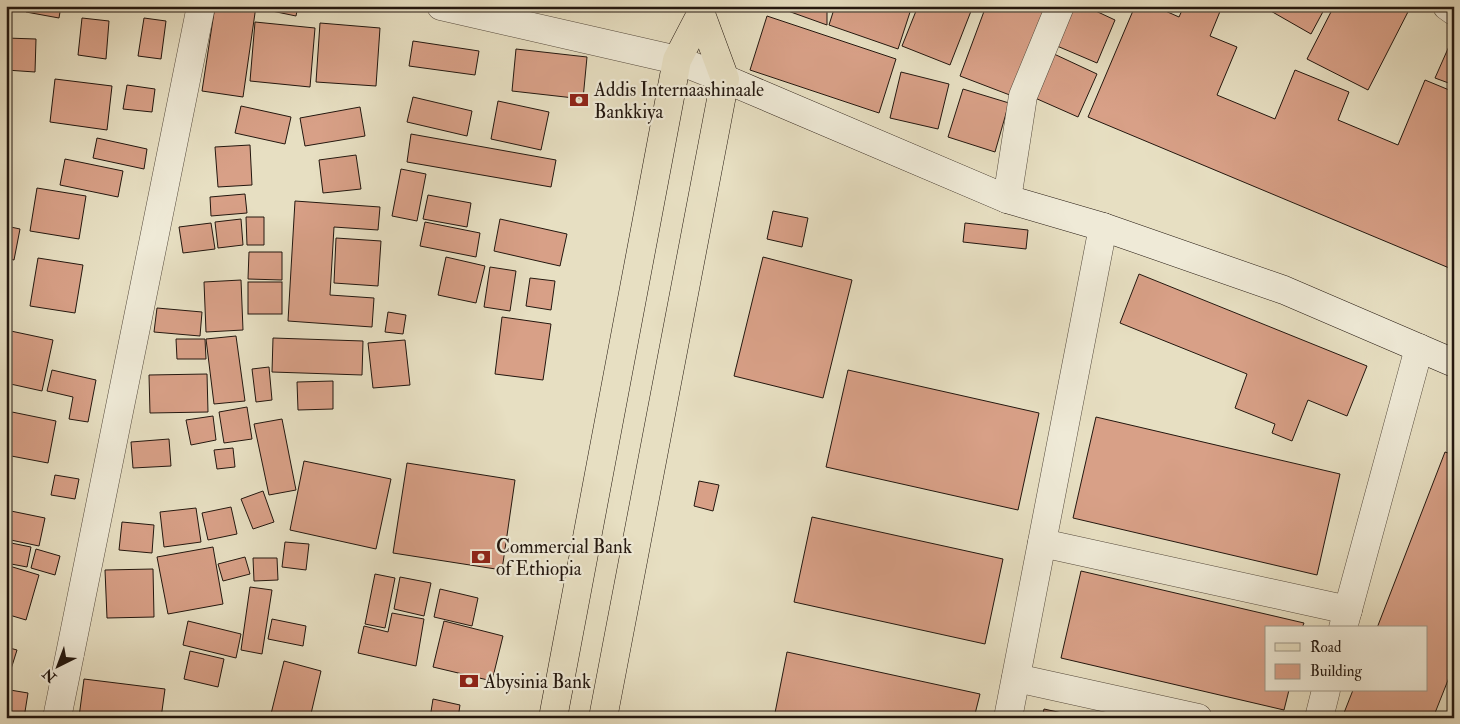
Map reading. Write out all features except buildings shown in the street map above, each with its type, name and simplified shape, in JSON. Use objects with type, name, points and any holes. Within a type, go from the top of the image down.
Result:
[{"type":"main road","points":[[554,718],[677,60],[701,10]]},
{"type":"main road","points":[[603,718],[725,79],[701,10]]},
{"type":"street","points":[[57,718],[201,6]]},
{"type":"street","points":[[441,6],[677,60],[1007,199],[1103,227],[1284,290],[1454,363]]},
{"type":"street","points":[[1007,199],[1022,96],[1060,6]]},
{"type":"street","points":[[1447,6],[1454,10]]},
{"type":"street","points":[[1008,718],[1103,227]]},
{"type":"street","points":[[1042,543],[1346,619],[1419,348]]},
{"type":"street","points":[[1016,678],[1198,718]]},
{"type":"street","points":[[1319,718],[1326,692]]},
{"type":"place","name":"Addis Internaashinaale Bankkiya","points":[[579,100]]},
{"type":"place","name":"Commercial Bank of Ethiopia","points":[[481,557]]},
{"type":"place","name":"Abysinia Bank","points":[[469,681]]}]
